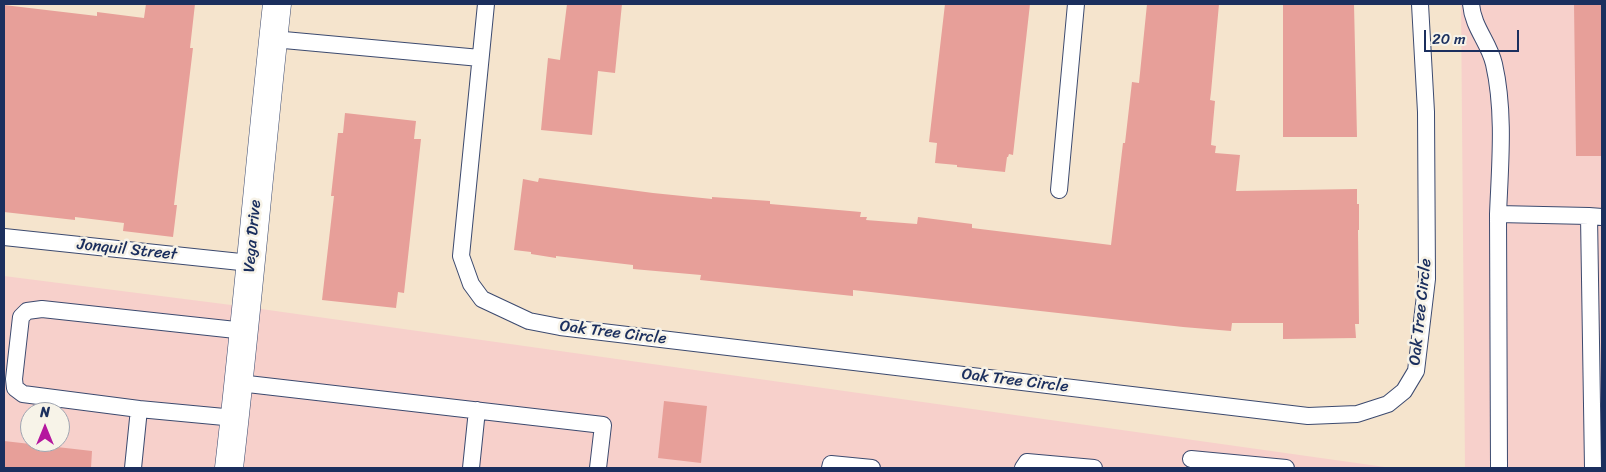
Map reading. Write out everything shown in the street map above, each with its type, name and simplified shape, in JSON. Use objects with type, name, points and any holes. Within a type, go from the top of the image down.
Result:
[{"type":"street","name":"Vega Drive","points":[[229,468],[277,4]]},
{"type":"lane","name":"Oak Tree Circle","points":[[486,4],[461,256],[471,284],[482,299],[529,321],[570,328],[1308,416],[1357,414],[1388,404],[1404,390],[1416,371],[1427,279],[1426,112],[1420,4]]},
{"type":"lane","points":[[1058,190],[1076,4]]},
{"type":"lane","points":[[1471,4],[1472,17],[1494,63],[1498,87],[1500,121],[1498,214],[1499,468]]},
{"type":"lane","points":[[273,39],[480,58]]},
{"type":"lane","points":[[1498,214],[1596,216],[1593,468]]},
{"type":"lane","name":"Jonquil Street","points":[[4,238],[250,263]]},
{"type":"lane","points":[[235,418],[139,409],[22,394],[15,388],[14,379],[21,317],[27,311],[42,309],[244,331]]},
{"type":"lane","points":[[239,383],[603,425],[598,468]]},
{"type":"lane","points":[[133,468],[139,409]]},
{"type":"lane","points":[[471,468],[477,410]]},
{"type":"lane","points":[[1191,459],[1286,468]]},
{"type":"lane","points":[[1023,468],[1028,462],[1094,468]]},
{"type":"lane","points":[[831,466],[872,468]]},
{"type":"shaded area","points":[[1461,4],[1602,4],[1602,468],[1465,468]]},
{"type":"shaded area","points":[[4,276],[247,307],[1392,468],[4,468]]},
{"type":"building","points":[[146,4],[195,4],[190,48],[193,48],[174,205],[177,205],[173,237],[123,231],[124,223],[75,217],[75,220],[4,212],[4,5],[97,16],[97,12],[144,18]]},
{"type":"building","points":[[567,4],[622,4],[615,73],[598,71],[592,135],[541,130],[548,58],[560,60]]},
{"type":"building","points":[[945,4],[1030,4],[1013,155],[1009,154],[1007,157],[1005,172],[935,163],[937,143],[929,142]]},
{"type":"building","points":[[1147,4],[1219,4],[1210,100],[1215,101],[1211,145],[1216,146],[1215,153],[1240,155],[1236,191],[1357,189],[1357,204],[1359,204],[1359,324],[1355,324],[1356,338],[1283,339],[1283,323],[1232,323],[1231,331],[853,290],[853,296],[700,280],[701,275],[633,269],[633,265],[556,256],[556,258],[514,250],[523,179],[538,182],[539,178],[653,193],[712,199],[712,197],[770,201],[770,204],[861,212],[860,217],[867,217],[866,220],[917,224],[918,217],[972,224],[972,228],[1111,245],[1132,82],[1139,83]]},
{"type":"building","points":[[1283,4],[1354,4],[1357,137],[1283,137]]},
{"type":"building","points":[[1574,4],[1602,4],[1602,156],[1576,156]]},
{"type":"building","points":[[345,113],[416,121],[414,139],[421,139],[404,293],[398,292],[396,308],[322,300],[334,196],[331,196],[338,133],[343,133]]},
{"type":"building","points":[[664,401],[707,406],[701,463],[658,458]]},
{"type":"building","points":[[4,441],[20,443],[20,452],[70,452],[70,448],[92,451],[91,468],[4,468]]}]
